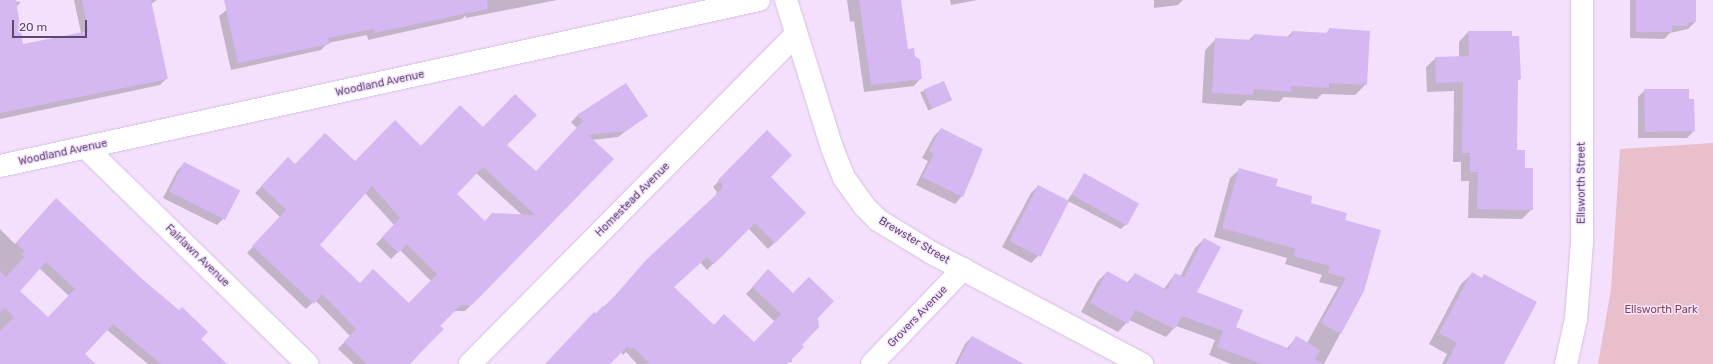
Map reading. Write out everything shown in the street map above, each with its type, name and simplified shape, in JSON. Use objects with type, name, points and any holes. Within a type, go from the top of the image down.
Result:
[{"type":"street","name":"Woodland Avenue","points":[[0,166],[87,149],[759,0]]},
{"type":"street","name":"Brewster Street","points":[[786,0],[795,36],[832,148],[853,193],[878,220],[963,269],[1142,364]]},
{"type":"street","name":"Ellsworth Street","points":[[1566,364],[1576,319],[1582,242],[1582,0]]},
{"type":"street","name":"Homestead Avenue","points":[[470,364],[795,36]]},
{"type":"street","name":"Fairlawn Avenue","points":[[87,149],[306,364]]},
{"type":"street","name":"Grovers Avenue","points":[[872,364],[963,269]]},
{"type":"green space","name":"Ellsworth Park","points":[[1713,143],[1713,364],[1598,364],[1611,289],[1620,149]]},
{"type":"building","points":[[0,0],[16,0],[23,44],[88,31],[82,0],[151,0],[168,79],[0,113]]},
{"type":"building","points":[[224,0],[487,0],[488,9],[374,33],[374,29],[328,38],[330,44],[238,63]]},
{"type":"building","points":[[859,0],[901,0],[908,49],[914,48],[915,56],[920,60],[922,79],[871,85]]},
{"type":"building","points":[[1636,0],[1696,0],[1696,22],[1689,22],[1687,26],[1672,26],[1672,32],[1636,32]]},
{"type":"building","points":[[1329,28],[1370,31],[1367,85],[1329,83],[1329,88],[1291,86],[1291,92],[1254,89],[1253,95],[1212,93],[1215,38],[1253,40],[1254,34],[1291,37],[1292,31],[1329,33]]},
{"type":"building","points":[[1468,31],[1512,31],[1512,36],[1519,36],[1521,79],[1518,79],[1517,150],[1525,150],[1525,168],[1533,168],[1533,210],[1477,209],[1478,172],[1470,172],[1470,153],[1462,153],[1463,82],[1436,83],[1435,57],[1469,56]]},
{"type":"building","points":[[944,81],[952,100],[932,109],[924,90]]},
{"type":"building","points":[[626,83],[648,116],[626,131],[588,135],[614,159],[472,305],[461,305],[440,326],[444,329],[409,364],[367,364],[344,342],[356,329],[322,294],[314,304],[252,246],[286,210],[261,186],[288,157],[295,164],[325,133],[355,161],[395,120],[421,146],[460,105],[483,127],[515,94],[537,115],[507,145],[536,171],[583,121],[577,115]],"holes":[[[483,167],[535,215],[492,213],[485,221],[457,194]],[[372,186],[400,218],[382,237],[398,253],[407,244],[437,274],[409,303],[373,269],[360,283],[320,245]]]},
{"type":"building","points":[[1644,89],[1689,89],[1689,99],[1694,99],[1695,131],[1645,132]]},
{"type":"building","points":[[941,128],[983,149],[963,197],[922,177],[934,154],[929,151]]},
{"type":"building","points":[[767,130],[792,155],[771,177],[806,213],[775,243],[755,223],[714,264],[707,257],[674,287],[714,325],[724,314],[754,342],[781,314],[752,287],[768,269],[793,293],[809,277],[834,301],[818,318],[819,327],[802,345],[804,347],[787,364],[650,364],[633,347],[630,349],[628,346],[610,364],[545,364],[594,312],[596,313],[603,306],[605,307],[646,260],[721,190],[723,185],[718,180]]},
{"type":"building","points":[[184,162],[240,191],[225,220],[169,191]]},
{"type":"building","points":[[1239,168],[1278,179],[1276,186],[1312,196],[1311,203],[1347,213],[1345,220],[1381,230],[1364,291],[1341,334],[1321,323],[1346,278],[1328,273],[1330,266],[1293,256],[1296,249],[1222,228]]},
{"type":"building","points":[[1084,173],[1139,204],[1127,225],[1072,195]]},
{"type":"building","points":[[1038,185],[1069,201],[1041,257],[1009,241]]},
{"type":"building","points":[[56,198],[142,279],[179,310],[182,307],[208,332],[201,339],[227,364],[161,364],[113,324],[85,354],[96,364],[0,364],[0,331],[14,317],[5,308],[0,313],[0,271],[6,277],[24,257],[21,254],[25,251],[16,243]],"holes":[[[46,262],[75,289],[48,317],[20,291]]]},
{"type":"building","points":[[1204,238],[1221,247],[1197,292],[1243,310],[1236,327],[1289,349],[1296,336],[1320,350],[1315,359],[1325,364],[1262,364],[1217,347],[1223,331],[1182,316],[1175,329],[1135,310],[1128,324],[1090,303],[1107,271],[1129,283],[1135,273],[1167,290],[1175,273],[1184,277]]},
{"type":"building","points":[[1472,272],[1482,278],[1484,274],[1537,302],[1504,364],[1446,364],[1457,343],[1439,333]]},
{"type":"building","points":[[972,336],[1024,364],[957,364]]}]
